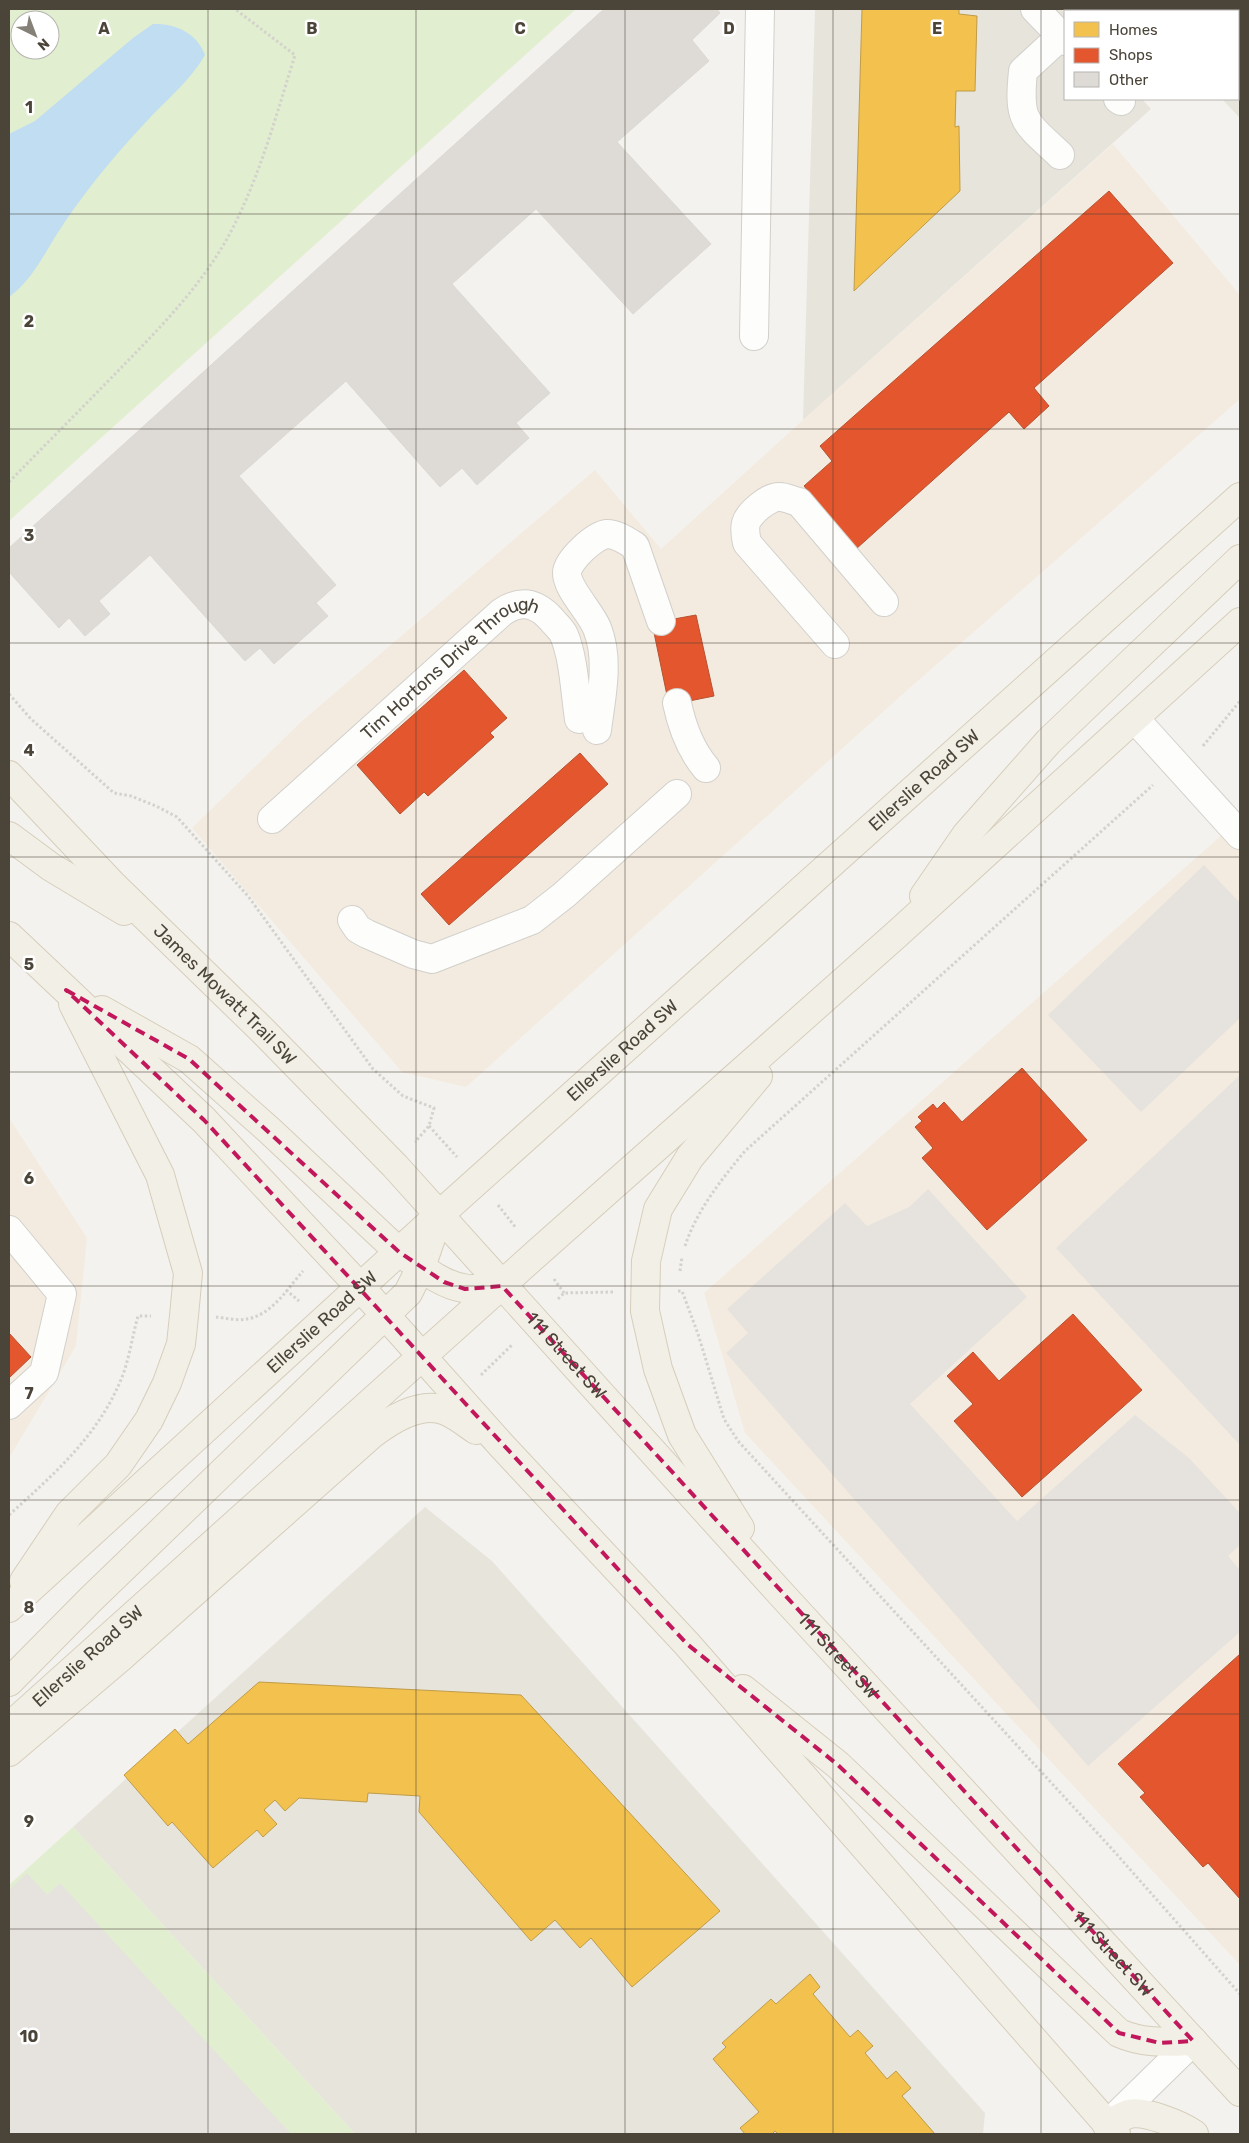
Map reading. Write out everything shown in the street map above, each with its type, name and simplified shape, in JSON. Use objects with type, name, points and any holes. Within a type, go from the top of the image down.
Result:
[{"type":"main road","name":"Ellerslie Road SW","points":[[9,1608],[438,1216],[1240,497]]},
{"type":"main road","points":[[897,934],[966,835],[1049,742],[1240,559]]},
{"type":"main road","name":"Ellerslie Road SW","points":[[9,1728],[422,1356],[897,934],[1240,622]]},
{"type":"main road","name":"James Mowatt Trail SW","points":[[9,775],[106,878],[270,1038],[395,1166],[438,1216]]},
{"type":"main road","points":[[9,836],[52,867],[163,935]]},
{"type":"main road","points":[[10,938],[204,1120],[361,1288],[502,1446],[687,1644],[1112,2129],[1130,2114],[1149,2115],[1175,2124],[1194,2134]]},
{"type":"main road","points":[[66,990],[189,1059],[269,1130],[399,1252],[421,1267],[444,1282],[465,1289],[502,1286]]},
{"type":"main road","points":[[9,1603],[69,1514],[118,1465],[149,1420],[167,1383],[181,1344],[184,1316],[188,1272],[160,1175],[66,990]]},
{"type":"main road","points":[[782,1595],[682,1435],[658,1368],[645,1310],[646,1260],[658,1209],[690,1157],[820,1002]]},
{"type":"main road","points":[[9,1682],[97,1593],[408,1293],[421,1267],[438,1216]]},
{"type":"main road","name":"111 Street SW","points":[[438,1216],[782,1595],[1240,2092]]},
{"type":"main road","points":[[9,1752],[121,1658],[390,1420],[408,1413],[427,1409],[444,1410],[502,1446]]},
{"type":"main road","points":[[687,1644],[838,1765],[1119,2033],[1130,2038],[1160,2043],[1193,2041]]},
{"type":"lane","points":[[754,336],[760,9]]},
{"type":"lane","points":[[1035,9],[1063,39],[1023,70],[1020,100],[1026,123],[1060,155]]},
{"type":"lane","points":[[835,644],[747,543],[745,533],[746,522],[764,504],[771,498],[779,496],[799,502],[884,602]]},
{"type":"lane","name":"Tim Hortons Drive Through","points":[[272,818],[502,612],[513,605],[532,604],[546,613],[563,633],[588,724],[604,663],[597,629],[586,608],[569,585],[567,570],[580,552],[597,538],[606,534],[635,546],[661,621]]},
{"type":"lane","points":[[677,703],[680,720],[688,740],[706,768]]},
{"type":"lane","points":[[1135,719],[1240,835]]},
{"type":"lane","points":[[352,920],[358,929],[367,934],[413,954],[432,959],[532,920],[564,895],[677,794]]},
{"type":"lane","points":[[9,1230],[62,1294],[44,1373],[9,1405]]},
{"type":"lane","points":[[1112,2129],[1193,2041]]},
{"type":"path","points":[[9,482],[158,331],[188,296],[228,237],[263,156],[295,55],[235,9]]},
{"type":"path","points":[[9,694],[31,719],[114,793],[132,796],[177,817],[248,896],[373,1069],[403,1096],[434,1108],[429,1126],[479,1181]]},
{"type":"path","points":[[680,1276],[684,1250],[691,1229],[722,1178],[745,1151],[1147,789],[1179,768],[1208,741],[1240,700]]},
{"type":"path","points":[[681,1286],[724,1419],[738,1441],[1112,1849],[1240,1994]]},
{"type":"path","points":[[212,1317],[247,1319],[264,1312],[279,1300],[286,1290]]},
{"type":"path","points":[[674,1291],[682,1291]]},
{"type":"path","points":[[564,1293],[616,1292]]},
{"type":"path","points":[[9,1515],[83,1444],[102,1416],[121,1381],[138,1316],[157,1316]]},
{"type":"highlighted area","points":[[66,990],[189,1059],[399,1252],[444,1282],[465,1289],[502,1286],[1193,2041],[1160,2043],[1119,2033],[838,1765],[687,1644],[204,1120]]},
{"type":"shaded area","points":[[815,9],[1061,9],[1064,12],[1064,100],[1143,100],[1151,109],[803,420]]},
{"type":"shaded area","points":[[1140,9],[1240,9],[1240,118],[1223,100],[1239,100],[1239,10]]},
{"type":"shaded area","points":[[1113,144],[1240,295],[1240,399],[905,692],[466,1087],[402,1072],[192,828],[302,721],[595,470],[661,549]]},
{"type":"shaded area","points":[[1240,819],[1240,1965],[745,1433],[704,1293]]},
{"type":"shaded area","points":[[1204,865],[1240,903],[1240,1018],[1141,1112],[1048,1015]]},
{"type":"shaded area","points":[[1240,1075],[1240,1445],[1056,1248]]},
{"type":"shaded area","points":[[9,1118],[87,1238],[76,1346],[9,1458]]},
{"type":"shaded area","points":[[928,1189],[1027,1297],[910,1404],[1017,1521],[1135,1415],[1189,1458],[1240,1513],[1240,1545],[1228,1556],[1240,1570],[1240,1632],[1088,1766],[726,1353],[748,1333],[727,1309],[845,1203],[867,1226],[909,1207]]},
{"type":"shaded area","points":[[425,1507],[492,1561],[985,2113],[983,2134],[355,2134],[73,1827]]},
{"type":"shaded area","points":[[27,1873],[47,1895],[60,1883],[291,2134],[9,2134],[9,1890]]},
{"type":"green space","points":[[9,9],[576,9],[9,521]]},
{"type":"green space","points":[[73,1827],[355,2134],[9,2134],[9,1885]]},
{"type":"water","points":[[153,24],[169,25],[191,35],[205,55],[185,82],[133,136],[97,178],[75,207],[29,277],[9,297],[9,134],[35,121],[133,38]]},
{"type":"building: Homes","points":[[862,9],[959,9],[959,14],[977,16],[975,91],[956,91],[955,127],[959,126],[960,191],[854,291]]},
{"type":"building: Homes","points":[[1240,9],[1240,40],[1239,10],[1220,10]]},
{"type":"building: Homes","points":[[259,1682],[521,1695],[720,1911],[632,1987],[591,1938],[580,1948],[555,1920],[531,1941],[419,1812],[420,1796],[368,1793],[367,1802],[299,1798],[285,1811],[275,1800],[264,1810],[277,1824],[263,1837],[257,1830],[213,1868],[172,1822],[168,1826],[124,1775],[175,1729],[188,1744]]},
{"type":"building: Homes","points":[[810,1974],[820,1987],[813,1994],[850,2037],[858,2030],[873,2046],[865,2053],[887,2079],[896,2071],[911,2088],[902,2096],[935,2134],[778,2134],[775,2131],[772,2134],[745,2134],[740,2128],[759,2112],[713,2059],[726,2047],[722,2043],[771,1999],[776,2004]]},
{"type":"building: Shops","points":[[1109,191],[1173,263],[1034,388],[1049,406],[1024,429],[1009,412],[856,549],[804,486],[832,461],[820,446]]},
{"type":"building: Shops","points":[[696,615],[714,696],[669,705],[652,623]]},
{"type":"building: Shops","points":[[464,670],[507,718],[490,733],[494,737],[428,796],[424,792],[400,814],[357,765]]},
{"type":"building: Shops","points":[[580,753],[608,784],[449,925],[421,894]]},
{"type":"building: Shops","points":[[1022,1068],[1087,1140],[987,1230],[922,1158],[933,1148],[915,1127],[922,1121],[918,1117],[933,1104],[937,1109],[944,1102],[962,1122]]},
{"type":"building: Shops","points":[[1073,1314],[1142,1390],[1022,1497],[954,1421],[973,1404],[947,1376],[973,1352],[999,1381]]},
{"type":"building: Shops","points":[[9,1333],[31,1357],[9,1378]]},
{"type":"building: Shops","points":[[1240,1654],[1240,1899],[1208,1863],[1203,1867],[1140,1797],[1145,1793],[1118,1764]]},
{"type":"building: Other","points":[[604,9],[717,9],[720,13],[692,40],[709,61],[617,142],[711,244],[633,314],[536,209],[452,284],[550,393],[516,423],[529,438],[477,485],[462,468],[440,487],[346,381],[239,476],[336,585],[316,603],[328,616],[274,664],[260,648],[245,661],[150,555],[99,601],[110,614],[85,636],[69,618],[59,628],[9,572],[9,548]]}]
